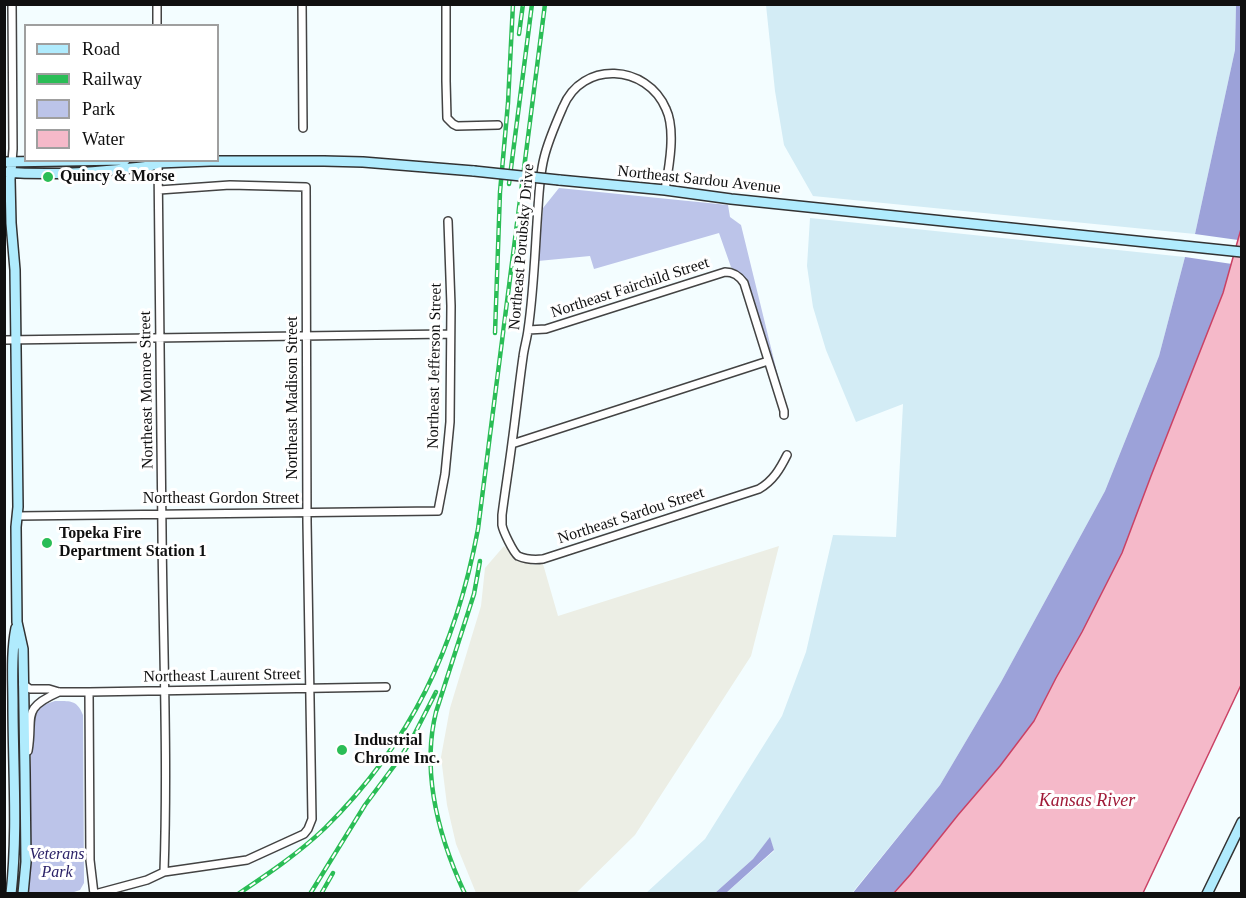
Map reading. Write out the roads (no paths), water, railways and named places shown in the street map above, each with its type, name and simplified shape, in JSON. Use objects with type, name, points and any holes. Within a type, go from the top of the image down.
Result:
[{"type":"main road","name":"Northeast Sardou Avenue","points":[[219,161],[383,163],[474,171],[1242,252]]},
{"type":"main road","points":[[11,894],[14,857],[14,773],[9,694],[17,622],[17,516],[14,255],[8,162],[24,162]]},
{"type":"main road","name":"Northeast Sardou Avenue","points":[[8,173],[86,173],[150,166],[155,162]]},
{"type":"main road","points":[[4,216],[5,233],[14,255]]},
{"type":"main road","name":"Northeast Gordon Street","points":[[4,516],[17,516]]},
{"type":"main road","points":[[17,622],[23,650],[26,862],[23,894]]},
{"type":"main road","points":[[1207,894],[1242,822]]},
{"type":"street","points":[[8,162],[13,130],[12,4]]},
{"type":"street","points":[[157,4],[157,24]]},
{"type":"street","points":[[302,4],[303,128]]},
{"type":"street","points":[[446,4],[447,117],[457,126],[498,125]]},
{"type":"street","name":"Northeast Porubsky Drive","points":[[505,534],[502,515],[528,330],[544,158],[567,97],[581,83],[602,74],[625,74],[641,81],[660,99],[666,108],[670,125],[665,190]]},
{"type":"street","name":"Northeast Monroe Street","points":[[156,162],[159,190],[165,690],[164,872]]},
{"type":"street","name":"Northeast Madison Street","points":[[159,190],[230,185],[306,187],[312,819],[311,825],[304,834],[247,860],[164,872]]},
{"type":"street","name":"Northeast Jefferson Street","points":[[438,511],[450,433],[448,221]]},
{"type":"street","name":"Northeast Fairchild Street","points":[[528,330],[546,329],[729,272],[738,275],[744,283],[768,361]]},
{"type":"street","points":[[4,340],[450,334]]},
{"type":"street","points":[[512,444],[768,361],[784,415]]},
{"type":"street","name":"Northeast Sardou Street","points":[[505,534],[515,553],[520,557],[543,559],[759,489],[773,478],[787,455]]},
{"type":"street","name":"Northeast Gordon Street","points":[[17,516],[438,511]]},
{"type":"street","name":"Northeast Laurent Street","points":[[23,684],[30,688],[59,692],[386,687]]},
{"type":"street","points":[[25,769],[31,734],[32,709],[43,699],[59,692]]},
{"type":"street","points":[[89,692],[90,860],[94,894],[147,880],[164,872]]},
{"type":"water","name":"Kansas River","points":[[1241,229],[1241,685],[1143,893],[893,894],[1000,766],[1034,721],[1082,632],[1122,553],[1223,293]]},
{"type":"railway","points":[[495,333],[500,192],[508,103],[513,4]]},
{"type":"railway","points":[[519,34],[523,4]]},
{"type":"railway","points":[[509,184],[532,4]]},
{"type":"railway","points":[[238,894],[283,863],[325,828],[382,762],[426,691],[457,614],[478,529],[545,4]]},
{"type":"railway","points":[[465,894],[447,851],[435,805],[432,782],[432,735],[436,712],[474,594],[480,561]]},
{"type":"railway","points":[[310,894],[365,805],[412,739],[436,692]]},
{"type":"railway","points":[[321,894],[333,873]]},
{"type":"place","name":"Quincy & Morse","points":[[48,177]]},
{"type":"place","name":"Topeka Fire Department Station 1","points":[[47,543]]},
{"type":"place","name":"Industrial Chrome Inc.","points":[[342,750]]},
{"type":"park label","name":"Veterans Park","points":[[57,864]]}]
